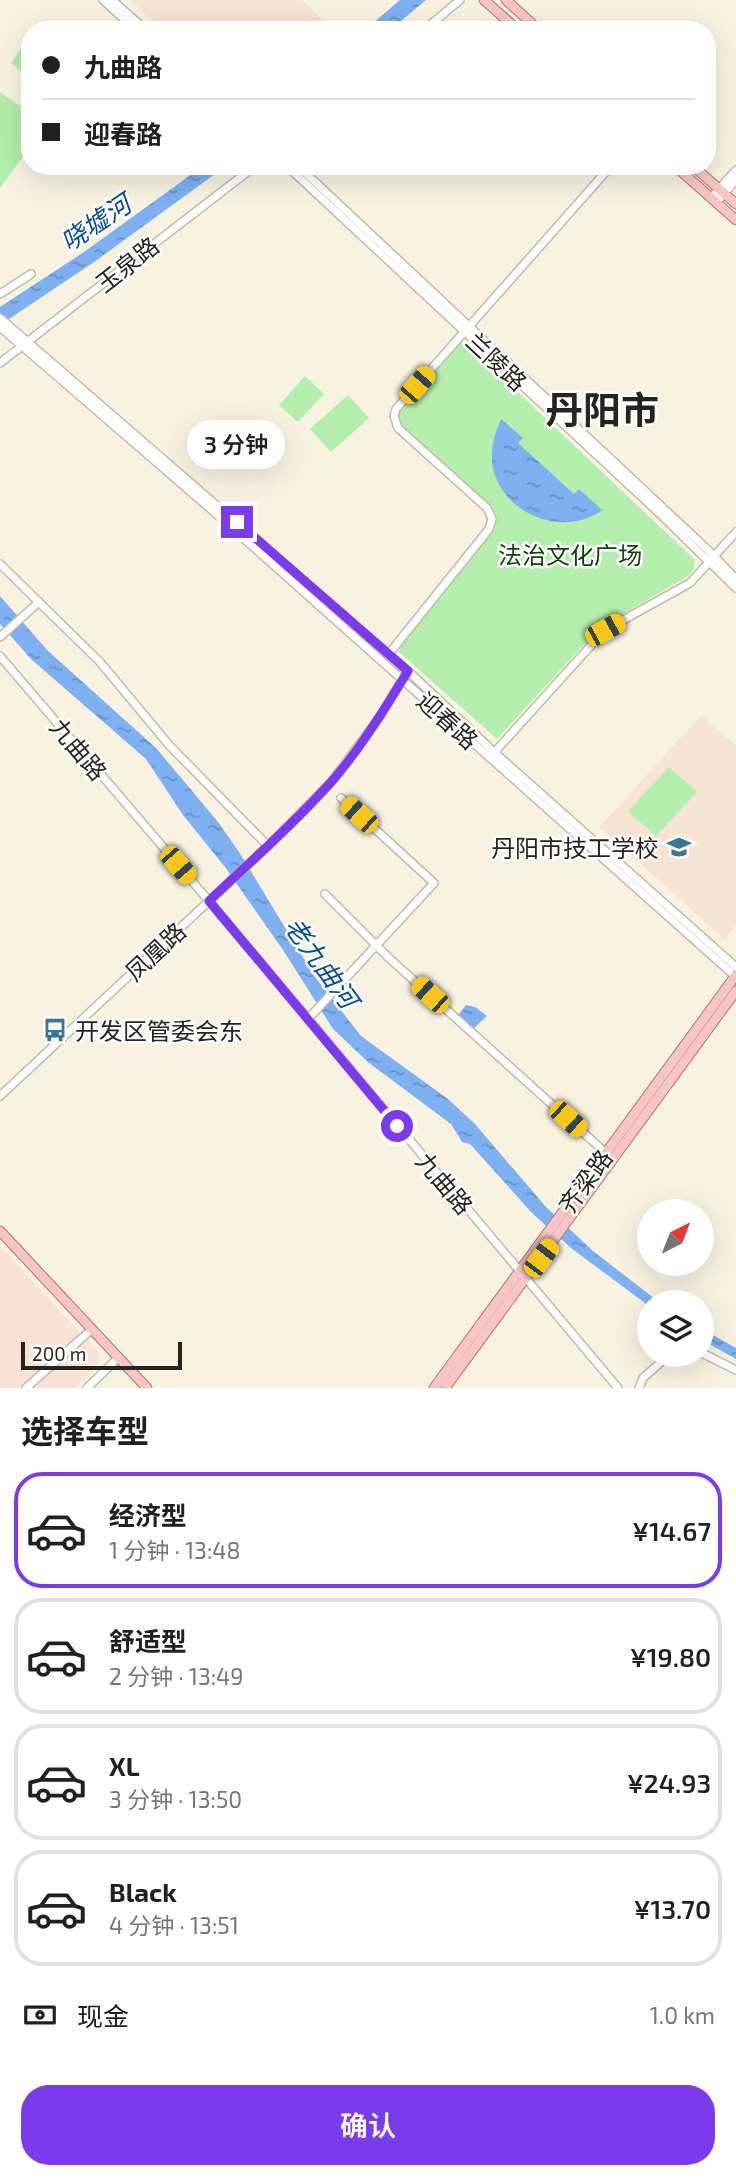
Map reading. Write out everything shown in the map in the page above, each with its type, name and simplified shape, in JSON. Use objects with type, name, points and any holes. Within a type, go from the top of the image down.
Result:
[{"type":"main road","points":[[484,0],[508,21]]},
{"type":"main road","points":[[506,0],[530,21]]},
{"type":"main road","points":[[685,175],[736,220]]},
{"type":"main road","points":[[703,175],[736,204]]},
{"type":"main road","name":"齐梁路","points":[[434,1388],[552,1235],[643,1110],[736,974]]},
{"type":"main road","name":"齐梁路","points":[[564,1218],[606,1153],[736,992]]},
{"type":"main road","points":[[0,1231],[147,1388]]},
{"type":"main road","name":"齐梁路","points":[[446,1388],[523,1274]]},
{"type":"street","points":[[103,0],[126,21]]},
{"type":"street","points":[[112,0],[136,21]]},
{"type":"street","points":[[435,21],[460,0]]},
{"type":"street","points":[[722,192],[736,170]]},
{"type":"street","name":"玉泉路","points":[[0,362],[243,175]]},
{"type":"street","name":"兰陵路","points":[[297,175],[466,328]]},
{"type":"street","name":"兰陵路","points":[[307,175],[466,328],[736,579]]},
{"type":"street","points":[[383,661],[492,525],[491,513],[487,508],[395,423],[396,409],[603,175]]},
{"type":"street","points":[[714,200],[736,180]]},
{"type":"street","points":[[0,294],[31,274]]},
{"type":"street","name":"迎春路","points":[[0,318],[4,328],[389,654],[491,755]]},
{"type":"street","name":"迎春路","points":[[24,344],[736,974]]},
{"type":"street","points":[[491,755],[605,630],[690,583],[736,532]]},
{"type":"street","name":"兰陵路","points":[[712,559],[736,588]]},
{"type":"street","points":[[0,564],[100,662],[169,745],[268,846]]},
{"type":"street","points":[[1,635],[39,602]]},
{"type":"street","name":"九曲路","points":[[0,656],[618,1388]]},
{"type":"street","name":"凤凰路","points":[[0,1096],[268,846],[333,780],[381,715],[408,671]]},
{"type":"street","points":[[308,1019],[434,883],[341,797]]},
{"type":"street","points":[[325,894],[390,959],[606,1153]]},
{"type":"street","points":[[26,1388],[92,1329]]},
{"type":"street","points":[[87,1388],[118,1358]]},
{"type":"street","points":[[714,1359],[736,1370]]},
{"type":"street","points":[[639,1388],[643,1378],[655,1367]]},
{"type":"shaded area","points":[[130,0],[302,0],[324,21],[153,21]]},
{"type":"shaded area","name":"丹阳市技工学校","points":[[701,715],[736,746],[736,924],[725,940],[600,827]]},
{"type":"shaded area","points":[[0,1246],[98,1352],[99,1361],[95,1369],[75,1388],[0,1388]]},
{"type":"green space","points":[[21,49],[21,70],[11,63]]},
{"type":"green space","points":[[0,92],[21,107],[21,159],[0,188]]},
{"type":"green space","name":"法治文化广场","points":[[461,342],[471,348],[695,560],[694,569],[685,578],[600,627],[497,739],[399,652],[401,646],[495,529],[495,513],[490,506],[401,426],[398,418],[399,412]]},
{"type":"green space","points":[[305,376],[324,394],[298,422],[279,405]]},
{"type":"green space","points":[[348,395],[369,418],[331,452],[310,429]]},
{"type":"green space","points":[[669,767],[697,792],[656,836],[628,811]]},
{"type":"water","points":[[400,0],[426,0],[401,21],[376,21]]},
{"type":"water","points":[[191,175],[214,175],[94,262],[0,325],[0,307],[84,252]]},
{"type":"water","points":[[501,419],[523,438],[518,443],[574,494],[579,489],[602,510],[573,522],[557,522],[527,513],[514,504],[496,478],[492,463],[494,441]]},
{"type":"water","points":[[0,596],[47,650],[156,748],[218,822],[315,977],[361,1036],[448,1099],[475,1124],[546,1207],[593,1251],[643,1290],[637,1290],[637,1297],[571,1248],[531,1212],[470,1144],[462,1142],[451,1124],[369,1063],[333,1029],[285,953],[225,867],[183,815],[146,759],[31,659],[0,624]]},
{"type":"water","points":[[466,1005],[475,1007],[487,1016],[472,1030],[457,1017]]},
{"type":"water","points":[[714,1336],[736,1348],[736,1359],[714,1347]]},
{"type":"place","name":"丹阳市技工学校","points":[[679,847]]},
{"type":"place","name":"开发区管委会东","points":[[55,1030]]},
{"type":"district","name":"丹阳市","points":[[602,409]]},
{"type":"route","points":[[237,522],[408,671],[381,715],[333,780],[209,901],[397,1126]]},
{"type":"water label","name":"哓墟河","points":[[95,222]]},
{"type":"water label","name":"老九曲河","points":[[322,962]]}]
